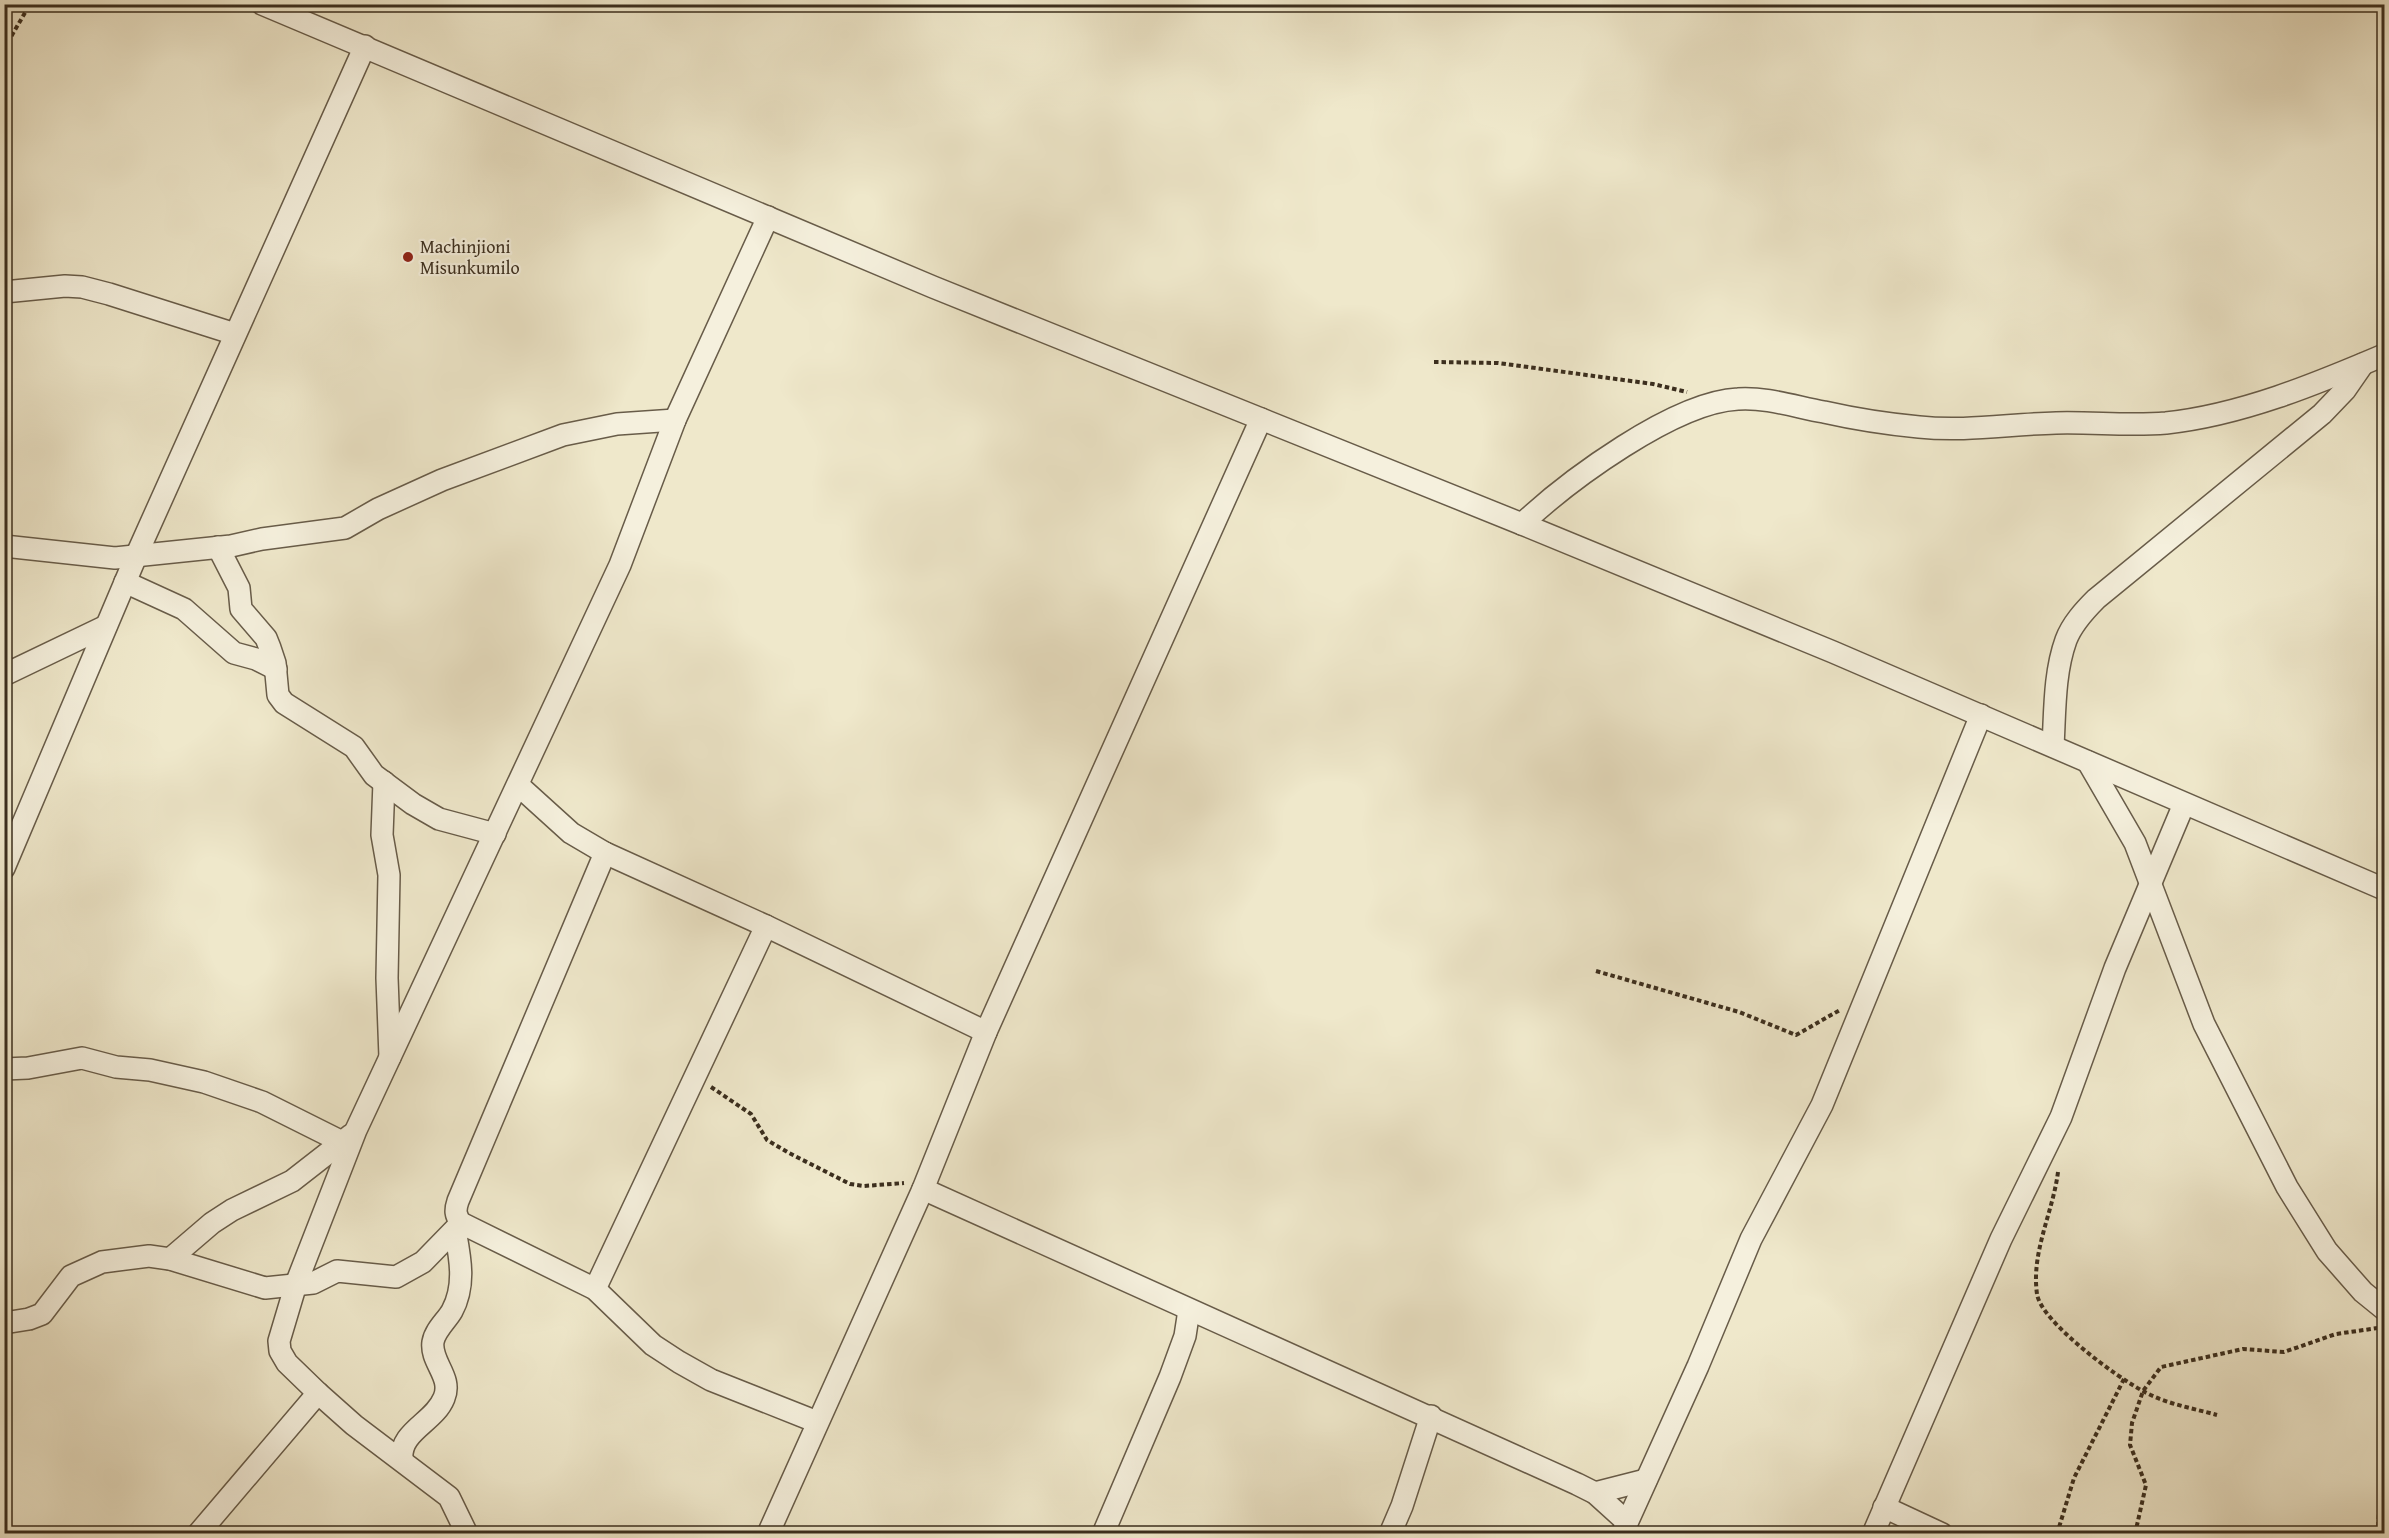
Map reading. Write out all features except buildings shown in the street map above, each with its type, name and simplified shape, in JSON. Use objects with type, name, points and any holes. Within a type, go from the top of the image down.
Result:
[{"type":"street","points":[[262,4],[768,217],[1522,524],[1981,715],[2385,889]]},
{"type":"street","points":[[4,868],[137,554],[365,46]]},
{"type":"street","points":[[462,1530],[449,1497],[354,1425],[318,1393],[287,1364],[280,1351],[279,1341],[296,1284],[349,1136],[390,1059],[620,565],[675,420],[768,217]]},
{"type":"street","points":[[4,292],[65,286],[82,287],[235,334]]},
{"type":"street","points":[[1522,524],[1551,497],[1597,462],[1674,418],[1716,403],[1737,399],[1770,401],[1846,417],[1941,430],[2056,423],[2164,423],[2210,417],[2385,355]]},
{"type":"street","points":[[2053,746],[2060,670],[2066,640],[2078,618],[2096,599],[2322,414],[2345,390],[2362,364]]},
{"type":"street","points":[[768,1533],[925,1185],[986,1032],[1261,419]]},
{"type":"street","points":[[4,546],[101,558],[218,547],[345,528],[378,509],[442,480],[563,435],[617,424],[675,420]]},
{"type":"street","points":[[218,547],[239,588],[241,609],[266,638],[276,669],[278,695],[284,703],[354,747],[374,774],[440,819],[495,834]]},
{"type":"street","points":[[125,582],[184,609],[234,653],[256,659],[276,669]]},
{"type":"street","points":[[4,675],[106,627]]},
{"type":"street","points":[[925,1185],[1189,1310],[1431,1416],[1595,1493],[1624,1528],[1751,1239],[1821,1105],[1981,715]]},
{"type":"street","points":[[2088,762],[2135,843],[2204,1024],[2287,1186],[2327,1251],[2363,1292],[2385,1309]]},
{"type":"street","points":[[384,782],[382,836],[389,874],[387,978],[390,1059]]},
{"type":"street","points":[[518,785],[571,833],[605,854],[766,926],[986,1032]]},
{"type":"street","points":[[1873,1533],[2001,1239],[2061,1117],[2115,968],[2184,804]]},
{"type":"street","points":[[402,1460],[404,1443],[411,1433],[434,1415],[446,1389],[444,1375],[433,1350],[434,1339],[452,1312],[459,1291],[462,1265],[455,1210],[458,1201],[605,854]]},
{"type":"street","points":[[595,1289],[766,926]]},
{"type":"street","points":[[4,1069],[28,1068],[82,1058],[116,1067],[150,1070],[204,1083],[262,1102],[349,1136]]},
{"type":"street","points":[[170,1259],[212,1223],[232,1210],[292,1181],[349,1136]]},
{"type":"street","points":[[4,1323],[29,1320],[42,1314],[71,1276],[102,1262],[149,1256],[170,1259],[265,1288],[313,1283],[337,1270],[396,1277],[423,1262],[458,1227]]},
{"type":"street","points":[[458,1227],[595,1289],[653,1345],[711,1380],[817,1422]]},
{"type":"street","points":[[1103,1533],[1170,1377],[1185,1336],[1189,1310]]},
{"type":"street","points":[[198,1533],[318,1393]]},
{"type":"street","points":[[1390,1533],[1406,1496],[1431,1416]]},
{"type":"street","points":[[1595,1493],[1646,1480]]},
{"type":"street","points":[[1884,1508],[1942,1533]]},
{"type":"path","points":[[4,49],[30,4]]},
{"type":"path","points":[[1434,362],[1497,363],[1584,374],[1681,390],[1716,403]]},
{"type":"path","points":[[1596,971],[1739,1012],[1796,1035],[1806,1031],[1826,1016],[1863,1002]]},
{"type":"path","points":[[696,1077],[751,1114],[767,1140],[850,1184],[864,1186],[925,1185]]},
{"type":"path","points":[[2058,1168],[2042,1234],[2037,1295],[2042,1307],[2085,1351],[2143,1391],[2167,1402],[2217,1415]]},
{"type":"path","points":[[2134,1533],[2146,1485],[2130,1445],[2132,1423],[2143,1391],[2154,1374],[2169,1364],[2243,1349],[2284,1352],[2336,1334],[2365,1328],[2385,1328]]},
{"type":"path","points":[[2057,1533],[2074,1478],[2124,1379]]},
{"type":"path","points":[[2378,1533],[2380,1485],[2385,1471]]},
{"type":"place","name":"Machinjioni Misunkumilo","points":[[408,257]]}]
